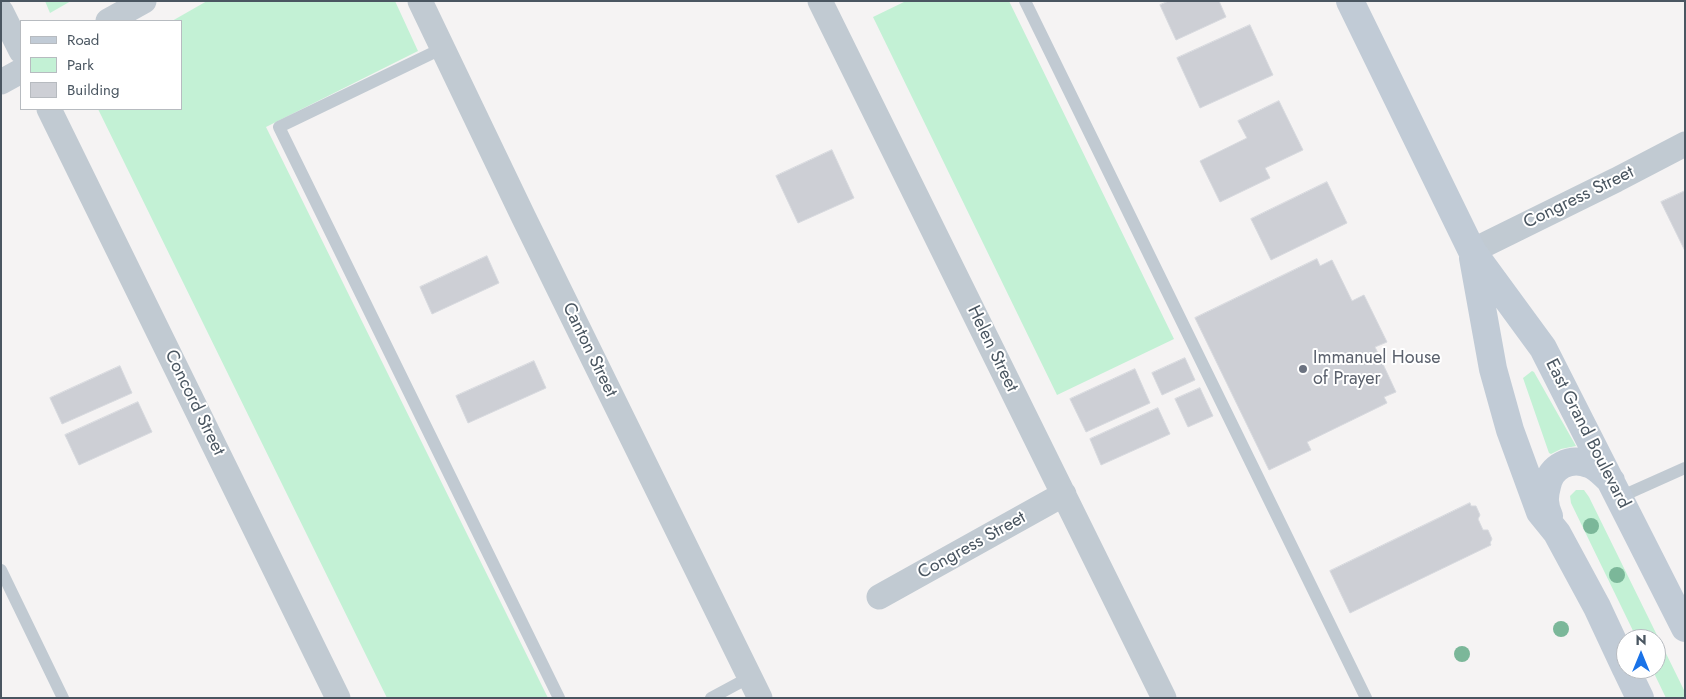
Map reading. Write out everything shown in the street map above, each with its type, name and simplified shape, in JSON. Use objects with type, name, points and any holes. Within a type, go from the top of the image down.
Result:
[{"type":"main road","name":"East Grand Boulevard","points":[[1350,1],[1472,251],[1543,348],[1685,628]]},
{"type":"main road","name":"East Grand Boulevard","points":[[1472,251],[1493,369],[1510,430],[1540,512],[1557,533],[1616,648]]},
{"type":"main road","points":[[1557,533],[1546,509],[1544,498],[1549,478],[1560,465],[1570,462],[1590,464],[1600,470],[1616,490]]},
{"type":"main road","name":"East Grand Boulevard","points":[[1631,679],[1640,698]]},
{"type":"street","points":[[110,20],[144,1]]},
{"type":"street","name":"Canton Street","points":[[420,1],[523,216],[755,687]]},
{"type":"street","name":"Helen Street","points":[[820,1],[1164,698]]},
{"type":"street","points":[[1,10],[20,49]]},
{"type":"street","points":[[1,82],[20,72]]},
{"type":"street","name":"Concord Street","points":[[49,110],[338,698]]},
{"type":"street","name":"Congress Street","points":[[1472,251],[1685,144]]},
{"type":"street","name":"Congress Street","points":[[879,597],[1064,494]]},
{"type":"lane","points":[[1025,1],[1366,698]]},
{"type":"lane","points":[[443,48],[280,127],[559,698]]},
{"type":"lane","points":[[1616,490],[1685,468]]},
{"type":"lane","points":[[1,570],[63,698]]},
{"type":"lane","points":[[711,698],[755,687]]},
{"type":"green space","points":[[45,1],[71,1],[50,13]]},
{"type":"green space","points":[[207,1],[395,1],[418,51],[266,127],[548,698],[387,698],[98,110],[182,110],[182,20],[174,20]]},
{"type":"green space","points":[[906,1],[1009,1],[1174,339],[1057,395],[873,17]]},
{"type":"green space","points":[[1532,371],[1576,446],[1549,453],[1523,378]]},
{"type":"green space","points":[[1576,490],[1584,490],[1589,497],[1654,629],[1632,629],[1571,503],[1570,496]]},
{"type":"green space","points":[[1666,653],[1685,692],[1685,698],[1666,698],[1657,679],[1666,679]]},
{"type":"building","points":[[1169,1],[1219,1],[1226,17],[1176,40],[1160,5]]},
{"type":"building","points":[[1250,25],[1273,75],[1200,108],[1177,58]]},
{"type":"building","points":[[1279,101],[1303,150],[1265,168],[1270,178],[1220,202],[1200,161],[1247,138],[1238,121]]},
{"type":"building","points":[[832,150],[854,198],[798,223],[776,176]]},
{"type":"building","points":[[1327,182],[1347,223],[1271,260],[1251,219]]},
{"type":"building","points":[[1685,191],[1685,251],[1661,202]]},
{"type":"building","points":[[487,256],[499,283],[432,314],[420,287]]},
{"type":"building","name":"Immanuel House of Prayer","points":[[1317,259],[1320,266],[1332,260],[1352,301],[1364,295],[1387,342],[1375,347],[1396,392],[1384,397],[1387,403],[1307,442],[1311,450],[1269,470],[1195,318]]},
{"type":"building","points":[[1185,358],[1195,380],[1162,395],[1152,373]]},
{"type":"building","points":[[534,361],[546,388],[468,423],[456,396]]},
{"type":"building","points":[[120,366],[132,393],[62,424],[50,398]]},
{"type":"building","points":[[1135,369],[1150,403],[1086,432],[1070,399]]},
{"type":"building","points":[[1200,388],[1213,416],[1188,427],[1175,399]]},
{"type":"building","points":[[138,402],[152,432],[79,465],[65,435]]},
{"type":"building","points":[[1158,408],[1170,434],[1101,465],[1090,439]]},
{"type":"building","points":[[1470,503],[1471,506],[1476,506],[1480,515],[1478,519],[1483,530],[1488,530],[1492,539],[1491,545],[1350,613],[1330,571]]},
{"type":"place","name":"Immanuel House of Prayer","points":[[1303,369]]}]
